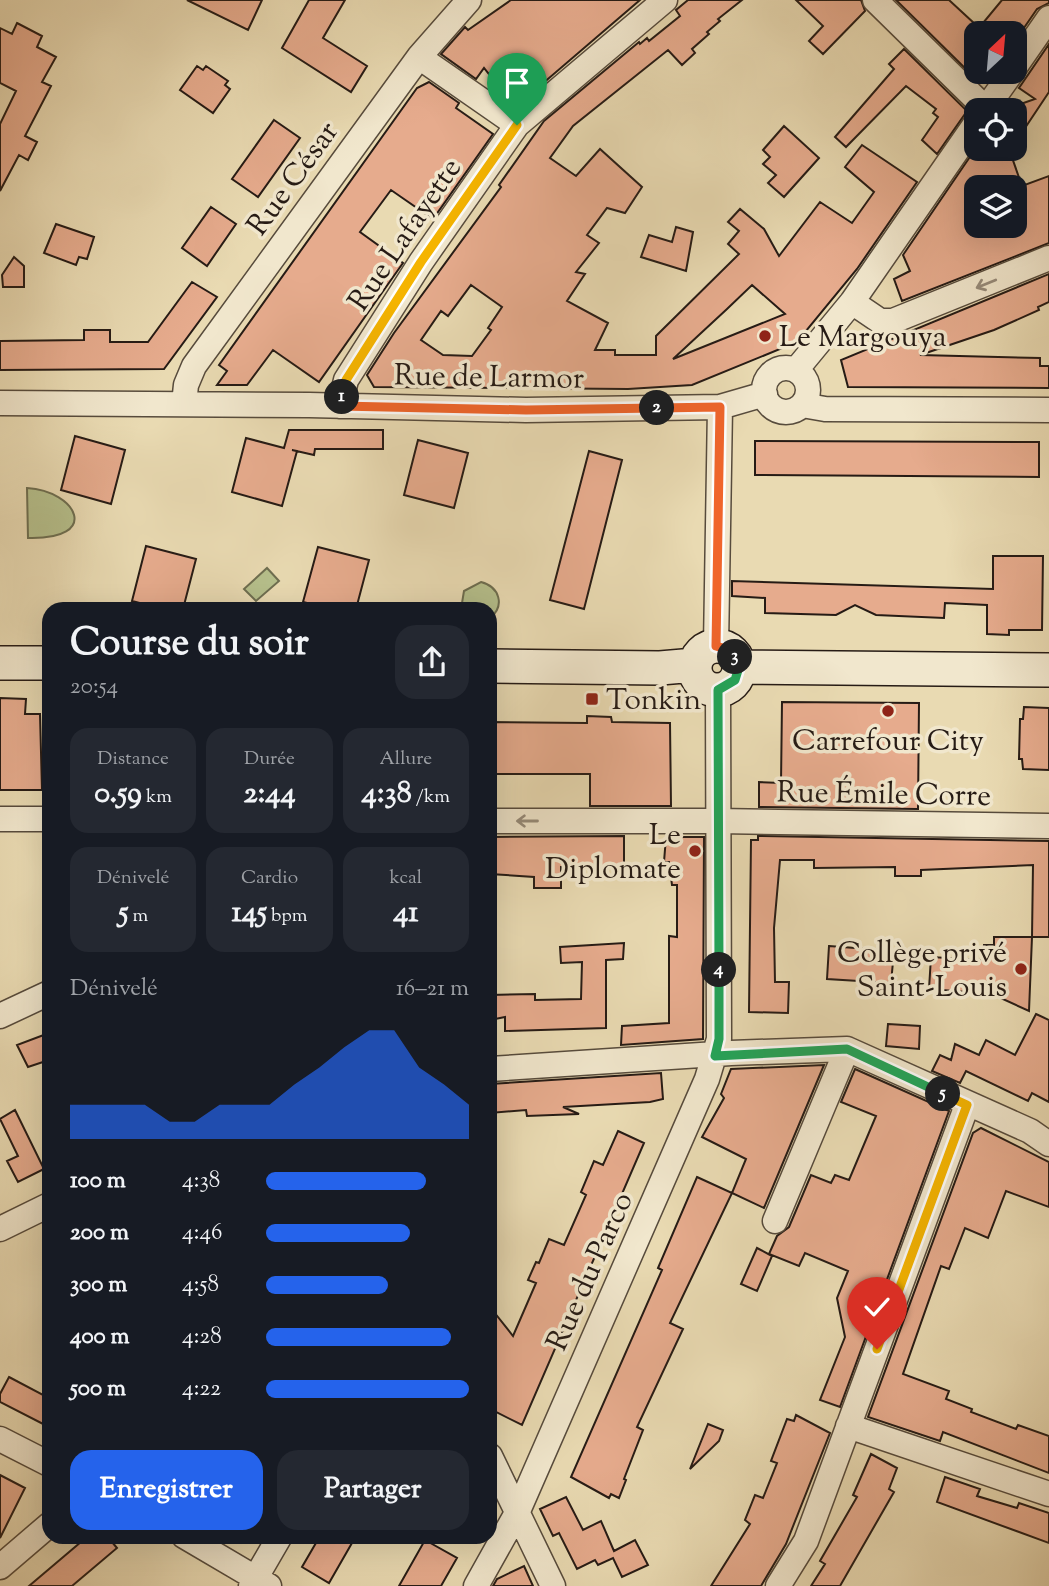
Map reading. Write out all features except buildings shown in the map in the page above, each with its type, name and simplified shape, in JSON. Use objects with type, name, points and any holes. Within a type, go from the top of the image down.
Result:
[{"type":"main road","points":[[0,663],[42,663]]},
{"type":"main road","points":[[497,666],[1049,670]]},
{"type":"street","name":"Rue César","points":[[184,404],[186,385],[194,366],[419,57],[469,0]]},
{"type":"street","name":"Rue Lafayette","points":[[340,406],[346,380],[421,262],[517,125],[666,0]]},
{"type":"street","points":[[875,0],[974,98]]},
{"type":"street","points":[[1027,50],[1049,18]]},
{"type":"street","points":[[419,57],[517,125]]},
{"type":"street","points":[[796,370],[852,302],[964,140]]},
{"type":"street","points":[[852,302],[880,321],[893,321],[1049,258]]},
{"type":"street","points":[[796,370],[776,370],[767,380],[765,394],[771,406],[783,412],[802,405],[825,409],[1049,410]]},
{"type":"street","points":[[796,370],[808,386],[802,405]]},
{"type":"street","name":"Rue de Larmor","points":[[0,403],[526,410],[720,407],[765,394]]},
{"type":"street","name":"Rue du Parco","points":[[476,1586],[518,1511],[715,1056],[719,1039],[717,667],[720,407]]},
{"type":"street","points":[[0,819],[42,819]]},
{"type":"street","name":"Rue Émile Corre","points":[[497,821],[718,821],[1049,827]]},
{"type":"street","points":[[0,1016],[42,996]]},
{"type":"street","points":[[775,1221],[847,1049]]},
{"type":"street","points":[[497,1069],[847,1049],[1030,1131],[1049,1144]]},
{"type":"street","points":[[778,1586],[806,1541],[967,1105]]},
{"type":"street","points":[[0,1229],[42,1208]]},
{"type":"street","points":[[848,1426],[1049,1494]]},
{"type":"street","points":[[0,1439],[42,1460]]},
{"type":"street","points":[[497,1470],[553,1586]]},
{"type":"street","points":[[0,1567],[42,1531]]},
{"type":"street","points":[[197,1544],[259,1583],[276,1544]]},
{"type":"green space","points":[[27,488],[59,497],[74,515],[73,524],[66,531],[51,537],[28,538]]},
{"type":"green space","points":[[267,568],[279,581],[256,601],[244,589]]},
{"type":"green space","points":[[481,582],[487,584],[496,592],[498,608],[497,602],[462,602],[464,591]]},
{"type":"place","name":"Le Margouya","points":[[765,336]]},
{"type":"place","name":"Tonkin","points":[[592,699]]},
{"type":"place","name":"Carrefour City","points":[[888,711]]},
{"type":"place","name":"Le Diplomate","points":[[695,851]]},
{"type":"place","name":"Collège privé Saint-Louis","points":[[1021,969]]},
{"type":"route","points":[[517,125],[421,262],[346,380],[340,406],[526,410],[720,407],[720,563],[716,646],[729,650],[739,667],[735,680],[724,689],[718,690],[719,1039],[715,1056],[731,1053],[847,1049],[967,1105],[877,1349]]}]
